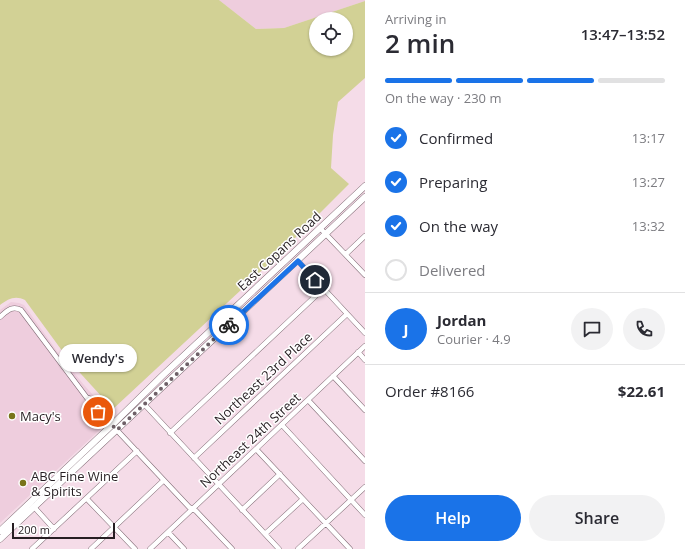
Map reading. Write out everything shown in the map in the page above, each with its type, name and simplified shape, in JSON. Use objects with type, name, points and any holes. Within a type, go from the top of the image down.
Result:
[{"type":"main road","name":"East Copans Road","points":[[0,531],[31,506],[115,428],[162,376],[365,186]]},
{"type":"main road","name":"East Copans Road","points":[[0,539],[27,514],[36,498],[144,404],[365,197]]},
{"type":"street","points":[[320,228],[365,275]]},
{"type":"street","points":[[346,254],[365,236]]},
{"type":"street","points":[[298,261],[365,333]]},
{"type":"street","points":[[170,433],[323,289]]},
{"type":"street","points":[[0,317],[11,308],[21,310],[87,397],[97,403],[111,418],[115,428],[163,480],[192,509],[196,511],[232,549]]},
{"type":"street","name":"Northeast 23rd Place","points":[[194,458],[347,314]]},
{"type":"street","name":"Northeast 24th Street","points":[[150,549],[365,346]]},
{"type":"street","points":[[358,352],[365,360]]},
{"type":"street","points":[[333,376],[365,410]]},
{"type":"street","points":[[308,400],[365,460]]},
{"type":"street","points":[[144,404],[279,549]]},
{"type":"street","points":[[282,425],[365,515]]},
{"type":"street","points":[[256,448],[350,549]]},
{"type":"street","points":[[32,549],[137,451]]},
{"type":"street","points":[[242,510],[280,474]]},
{"type":"street","points":[[91,549],[163,480]]},
{"type":"street","points":[[300,548],[365,486]]},
{"type":"street","points":[[87,499],[135,549]]},
{"type":"street","points":[[265,534],[303,499]]},
{"type":"street","points":[[31,506],[54,529]]},
{"type":"street","points":[[168,532],[184,549]]},
{"type":"shaded area","points":[[0,0],[219,0],[256,29],[284,28],[309,20],[309,56],[353,56],[353,12],[332,12],[365,1],[365,78],[338,102],[333,135],[331,168],[349,184],[272,261],[113,409],[71,363],[25,300],[12,298],[0,305]]},
{"type":"shaded area","points":[[219,0],[365,0],[332,12],[309,12],[309,20],[284,28],[256,29]]},
{"type":"shaded area","points":[[11,302],[24,305],[62,358],[109,413],[105,425],[0,523],[0,310]]},
{"type":"way so far","points":[[98,412],[117,430],[229,325]]},
{"type":"place","name":"Wendy's","points":[[98,412]]},
{"type":"place","name":"Macy's","points":[[12,416]]},
{"type":"place","name":"ABC Fine Wine & Spirits","points":[[23,483]]},
{"type":"route","points":[[229,325],[298,261],[315,280]]}]
